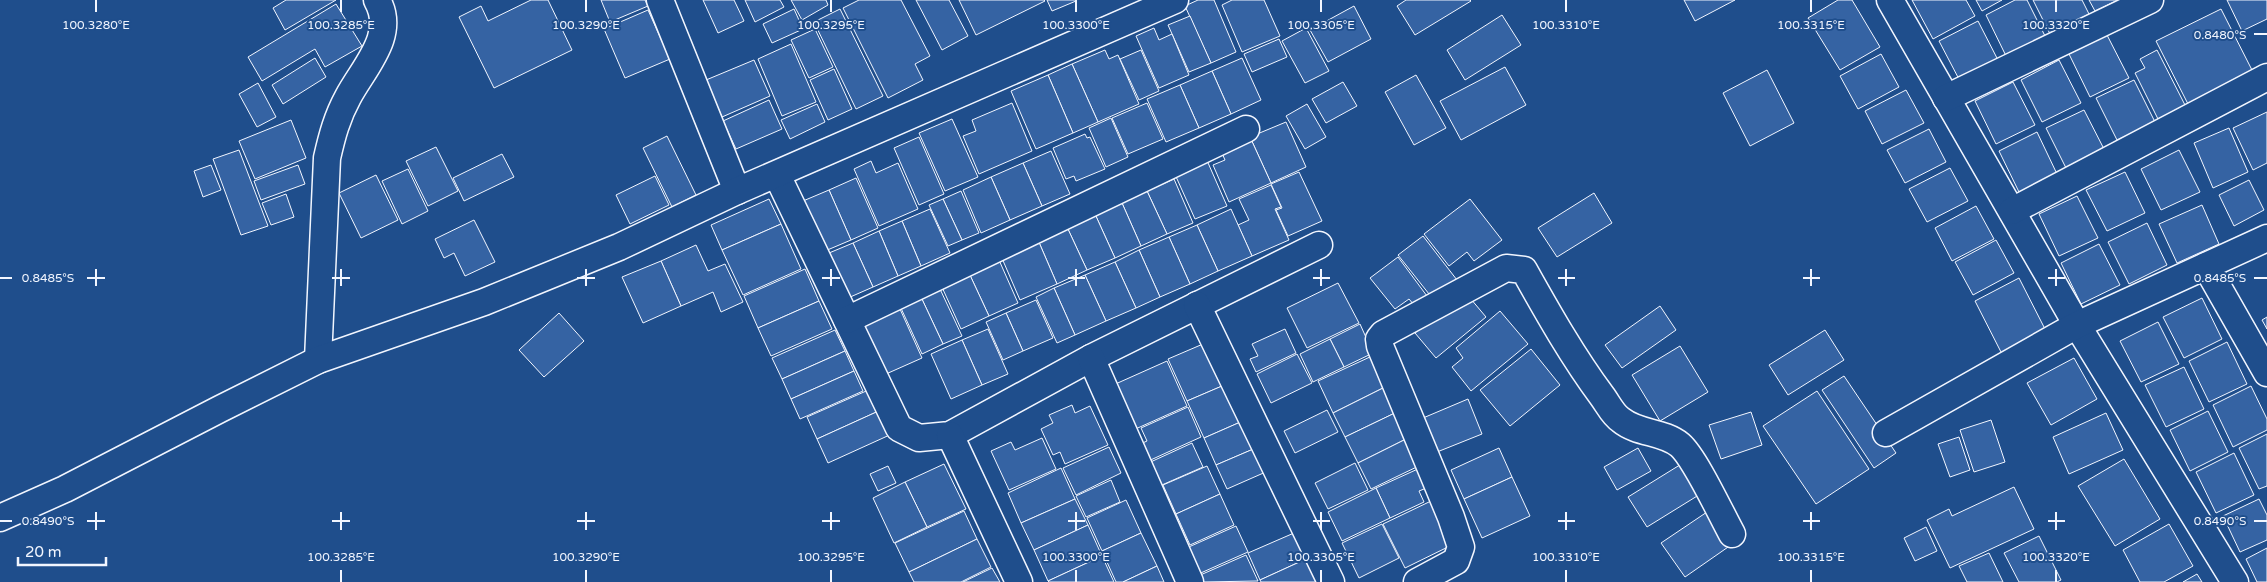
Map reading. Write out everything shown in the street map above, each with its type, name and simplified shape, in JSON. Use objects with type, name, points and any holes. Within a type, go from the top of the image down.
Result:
[{"type":"street","points":[[318,360],[327,158],[333,129],[348,96],[377,50],[384,28],[382,8],[377,0]]},
{"type":"street","points":[[660,0],[737,191]]},
{"type":"street","points":[[0,518],[65,490],[318,360],[493,299],[618,248],[737,191],[1175,0]]},
{"type":"street","points":[[1890,0],[2077,325],[2235,582]]},
{"type":"street","points":[[1946,98],[2150,0]]},
{"type":"street","points":[[2012,212],[2267,77]]},
{"type":"street","points":[[847,320],[1246,129]]},
{"type":"street","points":[[777,175],[899,428],[920,438],[950,435],[1092,358],[1319,245]]},
{"type":"street","points":[[1886,433],[2077,325],[2267,238]]},
{"type":"street","points":[[2206,266],[2267,373]]},
{"type":"street","points":[[1418,582],[1456,562],[1461,547],[1451,517],[1380,346],[1379,339],[1383,334],[1506,268],[1524,270],[1541,302],[1594,386],[1620,420],[1637,430],[1663,436],[1680,446],[1693,464],[1732,534]]},
{"type":"street","points":[[1197,305],[1331,582]]},
{"type":"street","points":[[1092,358],[1190,582]]},
{"type":"street","points":[[950,435],[1019,582]]},
{"type":"building","points":[[286,0],[336,0],[285,30],[273,8]]},
{"type":"building","points":[[531,0],[548,0],[572,50],[494,88],[459,17],[481,6],[488,21]]},
{"type":"building","points":[[601,0],[645,0],[648,6],[610,22]]},
{"type":"building","points":[[703,0],[734,0],[744,21],[718,33]]},
{"type":"building","points":[[745,0],[780,0],[784,7],[755,22]]},
{"type":"building","points":[[791,0],[826,0],[828,5],[802,20]]},
{"type":"building","points":[[859,0],[901,0],[930,56],[915,64],[923,80],[888,98],[843,8]]},
{"type":"building","points":[[916,0],[949,0],[968,36],[942,50]]},
{"type":"building","points":[[959,0],[1044,0],[1045,1],[976,35]]},
{"type":"building","points":[[1047,0],[1076,0],[1076,1],[1052,11]]},
{"type":"building","points":[[1198,0],[1214,0],[1236,52],[1211,63],[1185,6]]},
{"type":"building","points":[[1232,0],[1264,0],[1280,36],[1242,52],[1222,5]]},
{"type":"building","points":[[1406,0],[1471,1],[1415,35],[1397,6]]},
{"type":"building","points":[[1684,0],[1735,0],[1695,21]]},
{"type":"building","points":[[1838,0],[1852,0],[1880,47],[1840,70],[1808,18]]},
{"type":"building","points":[[1912,0],[1966,0],[1975,16],[1933,39]]},
{"type":"building","points":[[1976,0],[2002,0],[1982,11]]},
{"type":"building","points":[[2015,0],[2027,0],[2046,38],[2007,58],[1986,15]]},
{"type":"building","points":[[2033,0],[2082,0],[2089,14],[2050,34]]},
{"type":"building","points":[[2089,0],[2118,0],[2095,11]]},
{"type":"building","points":[[2227,0],[2267,0],[2267,19],[2242,31]]},
{"type":"building","points":[[336,4],[362,46],[325,67],[315,49],[262,81],[248,57]]},
{"type":"building","points":[[1354,6],[1371,39],[1328,62],[1310,30]]},
{"type":"building","points":[[794,9],[803,29],[772,43],[763,24]]},
{"type":"building","points":[[840,9],[883,96],[856,109],[814,22]]},
{"type":"building","points":[[2221,9],[2254,74],[2189,106],[2156,41]]},
{"type":"building","points":[[648,10],[670,59],[625,78],[604,29]]},
{"type":"building","points":[[1502,15],[1521,45],[1465,80],[1447,50]]},
{"type":"building","points":[[1190,16],[1211,63],[1189,72],[1168,25]]},
{"type":"building","points":[[1978,21],[2000,64],[1961,83],[1939,41]]},
{"type":"building","points":[[1154,28],[1159,40],[1172,34],[1189,75],[1159,88],[1136,36]]},
{"type":"building","points":[[1306,28],[1329,71],[1305,83],[1282,41]]},
{"type":"building","points":[[815,29],[833,67],[809,78],[791,40]]},
{"type":"building","points":[[2107,35],[2129,78],[2090,97],[2069,54]]},
{"type":"building","points":[[1279,39],[1287,57],[1252,72],[1244,54]]},
{"type":"building","points":[[791,44],[816,102],[782,116],[758,59]]},
{"type":"building","points":[[1105,50],[1109,59],[1118,55],[1139,104],[1098,122],[1072,64]]},
{"type":"building","points":[[1141,50],[1159,91],[1139,100],[1120,59]]},
{"type":"building","points":[[2157,50],[2185,105],[2158,119],[2135,73],[2145,68],[2140,59]]},
{"type":"building","points":[[1881,54],[1899,87],[1858,109],[1840,76]]},
{"type":"building","points":[[315,58],[326,77],[283,104],[272,85]]},
{"type":"building","points":[[1242,58],[1261,100],[1231,114],[1212,71]]},
{"type":"building","points":[[754,60],[770,96],[722,117],[706,80]]},
{"type":"building","points":[[2059,60],[2081,103],[2042,122],[2021,80]]},
{"type":"building","points":[[1072,64],[1098,122],[1073,133],[1048,75]]},
{"type":"building","points":[[1505,67],[1526,105],[1461,140],[1440,101]]},
{"type":"building","points":[[834,69],[852,109],[828,120],[810,80]]},
{"type":"building","points":[[1767,70],[1794,123],[1750,146],[1723,93]]},
{"type":"building","points":[[1212,71],[1231,114],[1199,128],[1180,85]]},
{"type":"building","points":[[1048,75],[1073,133],[1036,149],[1011,91]]},
{"type":"building","points":[[1416,75],[1446,128],[1414,145],[1385,92]]},
{"type":"building","points":[[2134,80],[2155,122],[2117,140],[2096,98]]},
{"type":"building","points":[[1343,82],[1357,106],[1326,123],[1312,99]]},
{"type":"building","points":[[2013,82],[2035,125],[1996,144],[1975,101]]},
{"type":"building","points":[[258,83],[276,117],[257,127],[239,94]]},
{"type":"building","points":[[1180,85],[1199,128],[1166,142],[1147,99]]},
{"type":"building","points":[[1906,90],[1924,123],[1882,144],[1865,111]]},
{"type":"building","points":[[769,100],[782,129],[736,149],[723,121]]},
{"type":"building","points":[[1012,103],[1032,151],[979,174],[963,136],[976,131],[972,120]]},
{"type":"building","points":[[1147,103],[1163,139],[1128,154],[1112,118]]},
{"type":"building","points":[[817,104],[825,122],[790,139],[781,120]]},
{"type":"building","points":[[1307,104],[1326,137],[1305,149],[1286,116]]},
{"type":"building","points":[[2084,110],[2105,151],[2067,170],[2046,128]]},
{"type":"building","points":[[2267,112],[2267,163],[2253,170],[2233,128]]},
{"type":"building","points":[[1111,118],[1128,157],[1106,167],[1089,128]]},
{"type":"building","points":[[952,119],[978,177],[945,191],[919,133]]},
{"type":"building","points":[[291,120],[306,158],[255,179],[239,141]]},
{"type":"building","points":[[1286,122],[1306,167],[1271,183],[1250,137]]},
{"type":"building","points":[[2229,128],[2248,172],[2213,188],[2194,143]]},
{"type":"building","points":[[1929,129],[1946,162],[1905,183],[1887,150]]},
{"type":"building","points":[[2037,132],[2057,174],[2019,192],[1999,151]]},
{"type":"building","points":[[1085,134],[1087,138],[1090,137],[1105,169],[1076,181],[1074,176],[1066,179],[1053,148]]},
{"type":"building","points":[[667,136],[696,195],[672,207],[643,148]]},
{"type":"building","points":[[919,137],[944,194],[919,205],[894,148]]},
{"type":"building","points":[[1250,137],[1271,183],[1229,202],[1213,165],[1225,160],[1221,151]]},
{"type":"building","points":[[436,147],[458,191],[428,206],[406,161]]},
{"type":"building","points":[[239,150],[268,226],[241,235],[213,159]]},
{"type":"building","points":[[2179,150],[2200,192],[2161,210],[2141,169]]},
{"type":"building","points":[[1051,151],[1070,194],[1042,206],[1023,163]]},
{"type":"building","points":[[502,154],[514,177],[464,201],[453,178]]},
{"type":"building","points":[[1205,156],[1227,206],[1195,219],[1173,170]]},
{"type":"building","points":[[871,161],[876,173],[898,163],[918,209],[879,226],[854,169]]},
{"type":"building","points":[[1023,163],[1042,206],[1010,220],[991,177]]},
{"type":"building","points":[[211,165],[221,190],[203,197],[194,171]]},
{"type":"building","points":[[298,165],[305,184],[261,200],[254,181]]},
{"type":"building","points":[[1950,168],[1968,201],[1927,222],[1909,189]]},
{"type":"building","points":[[408,169],[428,211],[402,224],[382,181]]},
{"type":"building","points":[[1299,172],[1322,221],[1288,236],[1276,210],[1282,208],[1271,184]]},
{"type":"building","points":[[2125,172],[2145,213],[2107,231],[2086,190]]},
{"type":"building","points":[[376,175],[398,220],[361,238],[339,193]]},
{"type":"building","points":[[655,176],[669,205],[630,224],[616,195]]},
{"type":"building","points":[[991,177],[1010,220],[981,233],[963,190]]},
{"type":"building","points":[[856,178],[878,228],[851,240],[829,190]]},
{"type":"building","points":[[1174,179],[1193,223],[1167,234],[1147,191]]},
{"type":"building","points":[[2249,180],[2264,210],[2234,226],[2219,195]]},
{"type":"building","points":[[1271,185],[1281,207],[1275,209],[1289,240],[1252,256],[1238,225],[1249,220],[1239,199]]},
{"type":"building","points":[[829,190],[851,240],[825,251],[803,201]]},
{"type":"building","points":[[961,191],[979,233],[962,240],[943,199]]},
{"type":"building","points":[[1147,191],[1167,234],[1141,246],[1122,203]]},
{"type":"building","points":[[1594,193],[1612,223],[1557,257],[1538,228]]},
{"type":"building","points":[[286,194],[294,217],[271,225],[262,203]]},
{"type":"building","points":[[2077,196],[2098,238],[2059,256],[2039,214]]},
{"type":"building","points":[[769,199],[781,224],[722,250],[711,225]]},
{"type":"building","points":[[943,199],[962,240],[948,246],[929,205]]},
{"type":"building","points":[[1470,199],[1502,240],[1474,261],[1467,252],[1449,266],[1424,234]]},
{"type":"building","points":[[1122,203],[1141,246],[1115,258],[1095,214]]},
{"type":"building","points":[[2202,205],[2219,244],[2177,263],[2159,224]]},
{"type":"building","points":[[1976,206],[1994,239],[1952,261],[1935,228]]},
{"type":"building","points":[[930,209],[950,253],[921,266],[902,221]]},
{"type":"building","points":[[1231,209],[1252,256],[1218,271],[1197,225]]},
{"type":"building","points":[[1095,214],[1115,258],[1087,270],[1067,227]]},
{"type":"building","points":[[474,220],[495,262],[465,276],[454,253],[444,258],[435,239]]},
{"type":"building","points":[[902,221],[921,266],[898,276],[879,231]]},
{"type":"building","points":[[2147,223],[2167,265],[2129,284],[2108,242]]},
{"type":"building","points":[[781,224],[801,269],[743,295],[722,250]]},
{"type":"building","points":[[1197,225],[1218,271],[1190,284],[1169,237]]},
{"type":"building","points":[[1067,227],[1087,270],[1057,284],[1038,240]]},
{"type":"building","points":[[879,231],[898,276],[873,287],[853,243]]},
{"type":"building","points":[[1423,236],[1457,280],[1433,299],[1398,255]]},
{"type":"building","points":[[1169,237],[1190,284],[1160,297],[1139,250]]},
{"type":"building","points":[[1038,240],[1057,284],[1020,300],[1001,256]]},
{"type":"building","points":[[1996,240],[2014,273],[1973,295],[1955,262]]},
{"type":"building","points":[[853,243],[873,287],[848,298],[829,253]]},
{"type":"building","points":[[2099,244],[2120,285],[2081,304],[2061,263]]},
{"type":"building","points":[[696,245],[708,271],[725,264],[743,302],[721,312],[713,292],[681,306],[661,261]]},
{"type":"building","points":[[1139,250],[1160,297],[1136,308],[1115,262]]},
{"type":"building","points":[[1398,257],[1427,296],[1414,305],[1409,299],[1395,309],[1370,278]]},
{"type":"building","points":[[999,260],[1018,303],[989,316],[969,273]]},
{"type":"building","points":[[661,261],[681,306],[643,323],[622,277]]},
{"type":"building","points":[[1115,262],[1136,308],[1106,321],[1085,275]]},
{"type":"building","points":[[805,269],[819,301],[758,328],[744,296]]},
{"type":"building","points":[[969,273],[989,316],[961,329],[941,285]]},
{"type":"building","points":[[1085,275],[1106,321],[1075,335],[1054,288]]},
{"type":"building","points":[[2019,278],[2046,331],[2002,354],[1975,301]]},
{"type":"building","points":[[1338,283],[1359,323],[1307,348],[1287,308]]},
{"type":"building","points":[[1054,288],[1075,335],[1057,343],[1036,297]]},
{"type":"building","points":[[940,289],[962,336],[943,344],[921,297]]},
{"type":"building","points":[[1465,292],[1486,317],[1436,358],[1415,333]]},
{"type":"building","points":[[921,297],[943,344],[922,354],[900,306]]},
{"type":"building","points":[[2202,298],[2222,339],[2184,358],[2163,317]]},
{"type":"building","points":[[1036,300],[1053,338],[1023,351],[1006,313]]},
{"type":"building","points":[[819,301],[832,329],[771,356],[758,328]]},
{"type":"building","points":[[1660,306],[1676,330],[1622,368],[1605,345]]},
{"type":"building","points":[[900,309],[922,358],[886,374],[864,325]]},
{"type":"building","points":[[1500,311],[1528,344],[1471,391],[1452,367],[1463,358],[1456,348]]},
{"type":"building","points":[[559,313],[584,341],[544,377],[519,350]]},
{"type":"building","points":[[1006,313],[1023,351],[1003,360],[986,322]]},
{"type":"building","points":[[2267,317],[2267,329],[2262,320]]},
{"type":"building","points":[[2158,322],[2179,364],[2141,382],[2120,341]]},
{"type":"building","points":[[1360,324],[1373,353],[1344,367],[1330,339]]},
{"type":"building","points":[[988,329],[1008,374],[982,385],[962,340]]},
{"type":"building","points":[[1285,329],[1296,353],[1256,372],[1250,359],[1258,356],[1252,344]]},
{"type":"building","points":[[835,330],[845,351],[782,379],[772,358]]},
{"type":"building","points":[[1825,330],[1844,360],[1788,395],[1769,365]]},
{"type":"building","points":[[1330,339],[1344,367],[1313,382],[1300,354]]},
{"type":"building","points":[[962,340],[982,385],[951,399],[931,354]]},
{"type":"building","points":[[1210,341],[1229,383],[1187,401],[1168,359]]},
{"type":"building","points":[[2227,342],[2247,384],[2209,402],[2189,361]]},
{"type":"building","points":[[1680,346],[1708,392],[1660,421],[1632,375]]},
{"type":"building","points":[[1531,349],[1560,385],[1510,426],[1480,390]]},
{"type":"building","points":[[845,351],[854,371],[791,399],[782,379]]},
{"type":"building","points":[[1297,354],[1312,383],[1271,403],[1257,374]]},
{"type":"building","points":[[1372,356],[1387,386],[1333,413],[1318,381]]},
{"type":"building","points":[[2074,358],[2097,399],[2051,425],[2027,383]]},
{"type":"building","points":[[1167,361],[1187,406],[1131,431],[1111,386]]},
{"type":"building","points":[[2184,367],[2204,409],[2166,427],[2145,385]]},
{"type":"building","points":[[854,371],[863,391],[800,419],[791,399]]},
{"type":"building","points":[[1844,376],[1896,453],[1874,468],[1822,390]]},
{"type":"building","points":[[1229,383],[1245,420],[1204,438],[1187,401]]},
{"type":"building","points":[[1387,386],[1399,411],[1345,437],[1333,413]]},
{"type":"building","points":[[2251,386],[2267,419],[2267,430],[2233,447],[2213,405]]},
{"type":"building","points":[[873,388],[883,409],[817,439],[807,417]]},
{"type":"building","points":[[1817,391],[1869,469],[1816,504],[1763,426]]},
{"type":"building","points":[[1468,399],[1482,434],[1437,452],[1423,418]]},
{"type":"building","points":[[1072,405],[1075,413],[1090,406],[1108,445],[1065,464],[1060,452],[1053,455],[1041,429],[1053,423],[1049,415]]},
{"type":"building","points":[[1188,407],[1201,437],[1144,463],[1136,446],[1147,441],[1141,428]]},
{"type":"building","points":[[883,409],[894,433],[828,463],[817,439]]},
{"type":"building","points":[[1327,410],[1338,432],[1295,453],[1284,431]]},
{"type":"building","points":[[1399,411],[1412,436],[1358,463],[1345,437]]},
{"type":"building","points":[[2208,411],[2228,452],[2190,471],[2170,430]]},
{"type":"building","points":[[1751,412],[1762,445],[1721,459],[1709,425]]},
{"type":"building","points":[[2106,413],[2123,450],[2069,474],[2053,437]]},
{"type":"building","points":[[1245,420],[1258,447],[1216,465],[1204,438]]},
{"type":"building","points":[[1991,420],[2005,462],[1974,472],[1960,430]]},
{"type":"building","points":[[2267,434],[2267,486],[2259,489],[2239,448]]},
{"type":"building","points":[[1412,436],[1425,463],[1371,489],[1358,463]]},
{"type":"building","points":[[1959,437],[1970,470],[1950,477],[1938,444]]},
{"type":"building","points":[[1042,438],[1056,469],[1009,490],[991,451],[1011,442],[1015,450]]},
{"type":"building","points":[[1192,443],[1203,467],[1155,488],[1144,465]]},
{"type":"building","points":[[1109,447],[1121,473],[1076,495],[1063,468]]},
{"type":"building","points":[[1258,447],[1268,471],[1227,489],[1216,465]]},
{"type":"building","points":[[1499,448],[1512,477],[1464,499],[1451,470]]},
{"type":"building","points":[[1638,448],[1651,471],[1617,490],[1604,467]]},
{"type":"building","points":[[2234,453],[2254,495],[2216,513],[2196,472]]},
{"type":"building","points":[[2124,459],[2160,519],[2115,546],[2078,486]]},
{"type":"building","points":[[1355,463],[1368,490],[1328,509],[1315,483]]},
{"type":"building","points":[[1683,463],[1702,493],[1647,527],[1628,497]]},
{"type":"building","points":[[944,464],[966,509],[927,527],[905,482]]},
{"type":"building","points":[[888,466],[896,483],[878,491],[870,474]]},
{"type":"building","points":[[1207,466],[1220,494],[1176,514],[1163,485]]},
{"type":"building","points":[[1061,468],[1075,499],[1021,523],[1008,493]]},
{"type":"building","points":[[1420,468],[1429,487],[1419,491],[1424,502],[1390,518],[1376,488]]},
{"type":"building","points":[[1512,477],[1530,516],[1482,538],[1464,499]]},
{"type":"building","points":[[1111,480],[1120,502],[1086,517],[1076,496]]},
{"type":"building","points":[[905,482],[927,527],[894,543],[873,498]]},
{"type":"building","points":[[2014,487],[2034,529],[1950,568],[1927,520],[1949,509],[1952,516]]},
{"type":"building","points":[[1376,488],[1390,518],[1342,541],[1328,512]]},
{"type":"building","points":[[1220,494],[1234,525],[1190,545],[1176,514]]},
{"type":"building","points":[[1075,499],[1088,525],[1034,550],[1021,523]]},
{"type":"building","points":[[2259,499],[2267,515],[2267,540],[2240,552],[2223,516]]},
{"type":"building","points":[[1126,500],[1141,533],[1102,551],[1087,518]]},
{"type":"building","points":[[1431,501],[1452,545],[1405,568],[1383,524]]},
{"type":"building","points":[[964,511],[977,539],[909,572],[895,543]]},
{"type":"building","points":[[1707,512],[1731,545],[1685,577],[1661,543]]},
{"type":"building","points":[[1382,524],[1399,558],[1359,578],[1342,543]]},
{"type":"building","points":[[2169,524],[2193,566],[2164,582],[2140,582],[2123,550]]},
{"type":"building","points":[[1088,525],[1102,556],[1048,581],[1034,550]]},
{"type":"building","points":[[1236,526],[1248,552],[1194,576],[1182,550]]},
{"type":"building","points":[[1926,527],[1937,551],[1915,561],[1904,538]]},
{"type":"building","points":[[1141,533],[1157,566],[1123,582],[1116,582],[1102,551]]},
{"type":"building","points":[[1294,533],[1306,559],[1260,580],[1248,553]]},
{"type":"building","points":[[2039,536],[2061,580],[2057,582],[2019,582],[2004,553]]},
{"type":"building","points":[[977,539],[991,567],[961,582],[914,582],[909,572]]},
{"type":"building","points":[[2267,548],[2267,582],[2257,582],[2246,559]]},
{"type":"building","points":[[1989,553],[2003,582],[1967,582],[1959,566]]},
{"type":"building","points":[[1246,555],[1258,581],[1201,582],[1198,576]]},
{"type":"building","points":[[1102,556],[1114,582],[1048,581]]},
{"type":"building","points":[[1306,559],[1316,582],[1261,582],[1260,580]]},
{"type":"building","points":[[1157,566],[1164,582],[1123,582]]},
{"type":"building","points":[[992,568],[1000,582],[963,582]]},
{"type":"building","points":[[2197,574],[2202,582],[2183,582]]}]
